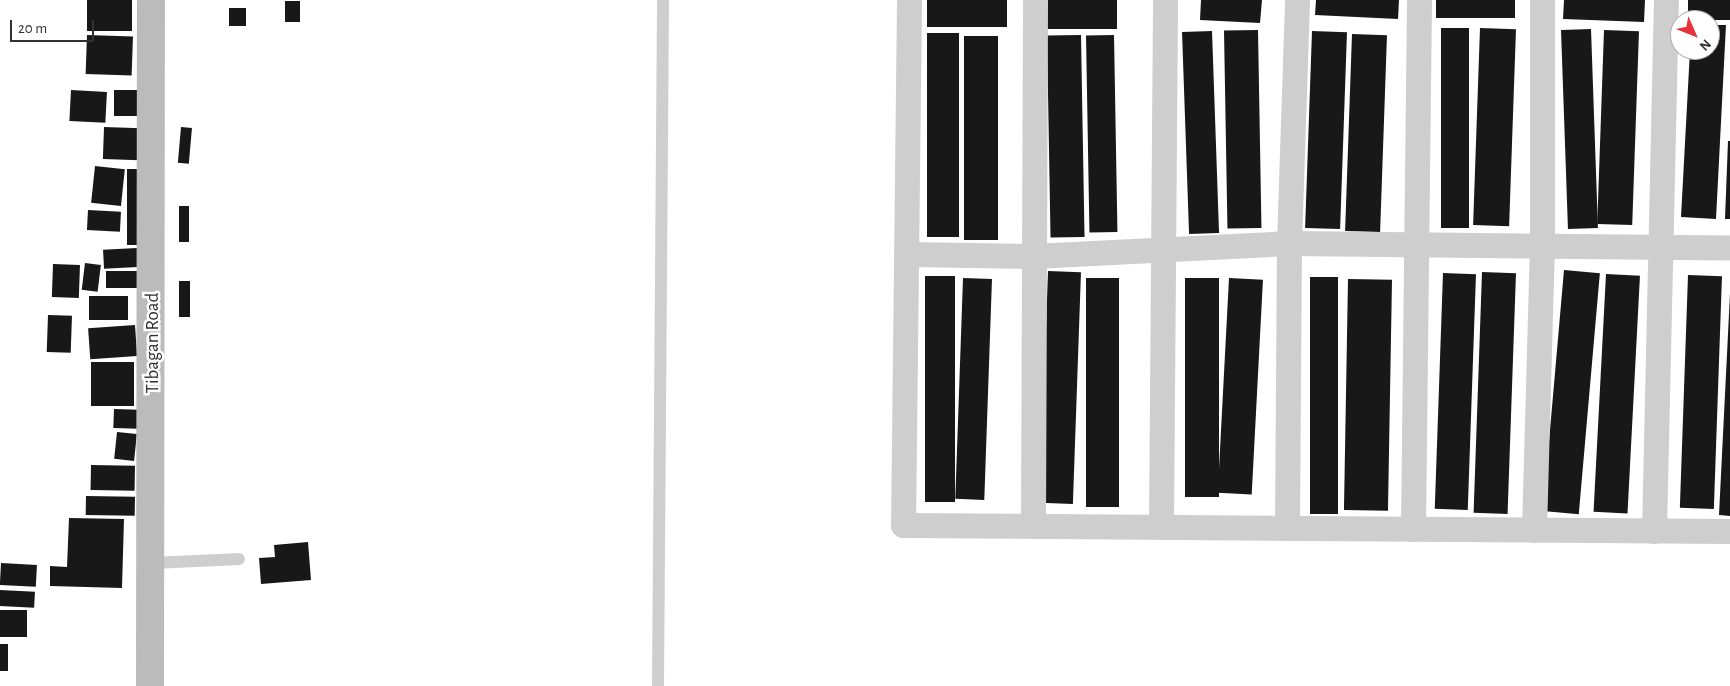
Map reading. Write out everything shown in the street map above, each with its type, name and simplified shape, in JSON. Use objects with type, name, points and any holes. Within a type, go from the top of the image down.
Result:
[{"type":"main road","name":"Tibagan Road","points":[[150,686],[153,563],[151,0]]},
{"type":"street","points":[[909,0],[908,254],[903,525],[1730,531]]},
{"type":"street","points":[[1033,526],[1032,256],[1035,0]]},
{"type":"street","points":[[1161,526],[1165,0]]},
{"type":"street","points":[[1287,528],[1289,243],[1297,0]]},
{"type":"street","points":[[1413,529],[1419,0]]},
{"type":"street","points":[[1534,530],[1542,246],[1542,0]]},
{"type":"street","points":[[1654,531],[1666,0]]},
{"type":"street","points":[[908,254],[1032,256],[1164,251],[1289,243],[1730,248]]},
{"type":"lane","points":[[658,686],[663,0]]},
{"type":"lane","points":[[153,563],[239,559]]},
{"type":"building","points":[[87,0],[132,0],[132,31],[87,31]]},
{"type":"building","points":[[927,0],[1007,0],[1007,27],[927,27]]},
{"type":"building","points":[[1044,0],[1117,0],[1117,29],[1044,29]]},
{"type":"building","points":[[1201,0],[1262,0],[1260,23],[1200,20]]},
{"type":"building","points":[[1316,0],[1399,0],[1398,19],[1315,15]]},
{"type":"building","points":[[1436,0],[1515,0],[1515,18],[1436,18]]},
{"type":"building","points":[[1564,0],[1645,0],[1644,22],[1563,19]]},
{"type":"building","points":[[1688,0],[1730,0],[1730,20],[1720,20],[1720,10],[1688,10]]},
{"type":"building","points":[[285,1],[300,1],[300,22],[285,22]]},
{"type":"building","points":[[229,8],[246,8],[246,26],[229,26]]},
{"type":"building","points":[[1720,25],[1726,25],[1716,219],[1681,217],[1689,60],[1720,60]]},
{"type":"building","points":[[1441,28],[1469,28],[1469,228],[1441,228]]},
{"type":"building","points":[[1480,28],[1516,29],[1509,226],[1473,225]]},
{"type":"building","points":[[1591,29],[1598,228],[1568,229],[1561,30]]},
{"type":"building","points":[[1258,30],[1261,228],[1227,229],[1224,31]]},
{"type":"building","points":[[1604,30],[1639,31],[1632,225],[1597,224]]},
{"type":"building","points":[[1212,31],[1219,233],[1189,234],[1182,32]]},
{"type":"building","points":[[1312,31],[1347,32],[1340,229],[1305,228]]},
{"type":"building","points":[[927,33],[959,33],[959,237],[927,237]]},
{"type":"building","points":[[1352,34],[1387,35],[1380,232],[1345,231]]},
{"type":"building","points":[[87,35],[133,37],[132,76],[86,74]]},
{"type":"building","points":[[1081,35],[1085,237],[1051,238],[1047,36]]},
{"type":"building","points":[[1086,35],[1114,35],[1117,232],[1089,232]]},
{"type":"building","points":[[964,36],[998,36],[998,240],[964,240]]},
{"type":"building","points":[[71,90],[107,92],[105,123],[69,121]]},
{"type":"building","points":[[114,90],[137,90],[137,116],[114,116]]},
{"type":"building","points":[[104,127],[141,128],[140,160],[103,159]]},
{"type":"building","points":[[181,127],[192,128],[189,164],[178,163]]},
{"type":"building","points":[[1728,141],[1730,141],[1730,219],[1725,219]]},
{"type":"building","points":[[95,166],[125,169],[121,206],[91,203]]},
{"type":"building","points":[[127,169],[137,169],[137,245],[127,245]]},
{"type":"building","points":[[179,206],[189,206],[189,242],[179,242]]},
{"type":"building","points":[[88,210],[121,212],[120,232],[87,230]]},
{"type":"building","points":[[137,248],[138,267],[104,269],[103,250]]},
{"type":"building","points":[[85,263],[101,265],[98,292],[82,290]]},
{"type":"building","points":[[53,264],[80,265],[79,298],[52,297]]},
{"type":"building","points":[[1564,270],[1600,273],[1579,514],[1543,511]]},
{"type":"building","points":[[106,271],[139,271],[139,288],[106,288]]},
{"type":"building","points":[[1048,271],[1081,272],[1073,504],[1040,503]]},
{"type":"building","points":[[1482,272],[1516,273],[1508,514],[1474,513]]},
{"type":"building","points":[[1443,273],[1476,274],[1468,510],[1435,509]]},
{"type":"building","points":[[1606,274],[1640,276],[1627,513],[1594,512]]},
{"type":"building","points":[[1688,275],[1722,276],[1714,509],[1680,508]]},
{"type":"building","points":[[925,276],[955,276],[955,502],[925,502]]},
{"type":"building","points":[[1310,277],[1338,277],[1338,514],[1310,514]]},
{"type":"building","points":[[963,278],[992,279],[984,500],[955,499]]},
{"type":"building","points":[[1086,278],[1119,278],[1119,507],[1086,507]]},
{"type":"building","points":[[1185,278],[1219,278],[1219,497],[1185,497]]},
{"type":"building","points":[[1229,278],[1263,280],[1252,494],[1218,493]]},
{"type":"building","points":[[1348,279],[1392,280],[1388,511],[1344,510]]},
{"type":"building","points":[[179,281],[190,281],[190,317],[179,317]]},
{"type":"building","points":[[1730,294],[1730,516],[1719,515]]},
{"type":"building","points":[[89,296],[128,296],[128,320],[89,320]]},
{"type":"building","points":[[48,315],[72,316],[71,353],[47,352]]},
{"type":"building","points":[[135,325],[137,356],[90,359],[88,328]]},
{"type":"building","points":[[91,362],[134,362],[134,406],[91,406]]},
{"type":"building","points":[[114,409],[139,410],[138,429],[113,428]]},
{"type":"building","points":[[117,432],[137,434],[134,461],[114,459]]},
{"type":"building","points":[[91,465],[135,466],[135,491],[91,490]]},
{"type":"building","points":[[86,496],[135,497],[135,516],[86,515]]},
{"type":"building","points":[[69,518],[124,519],[122,588],[50,586],[50,566],[67,567]]},
{"type":"building","points":[[308,542],[311,580],[261,584],[259,558],[275,557],[274,545]]},
{"type":"building","points":[[1,563],[37,565],[36,587],[0,585]]},
{"type":"building","points":[[0,590],[35,592],[34,608],[0,606]]},
{"type":"building","points":[[0,610],[27,610],[27,637],[0,637]]},
{"type":"building","points":[[0,644],[8,644],[8,671],[0,671]]}]
